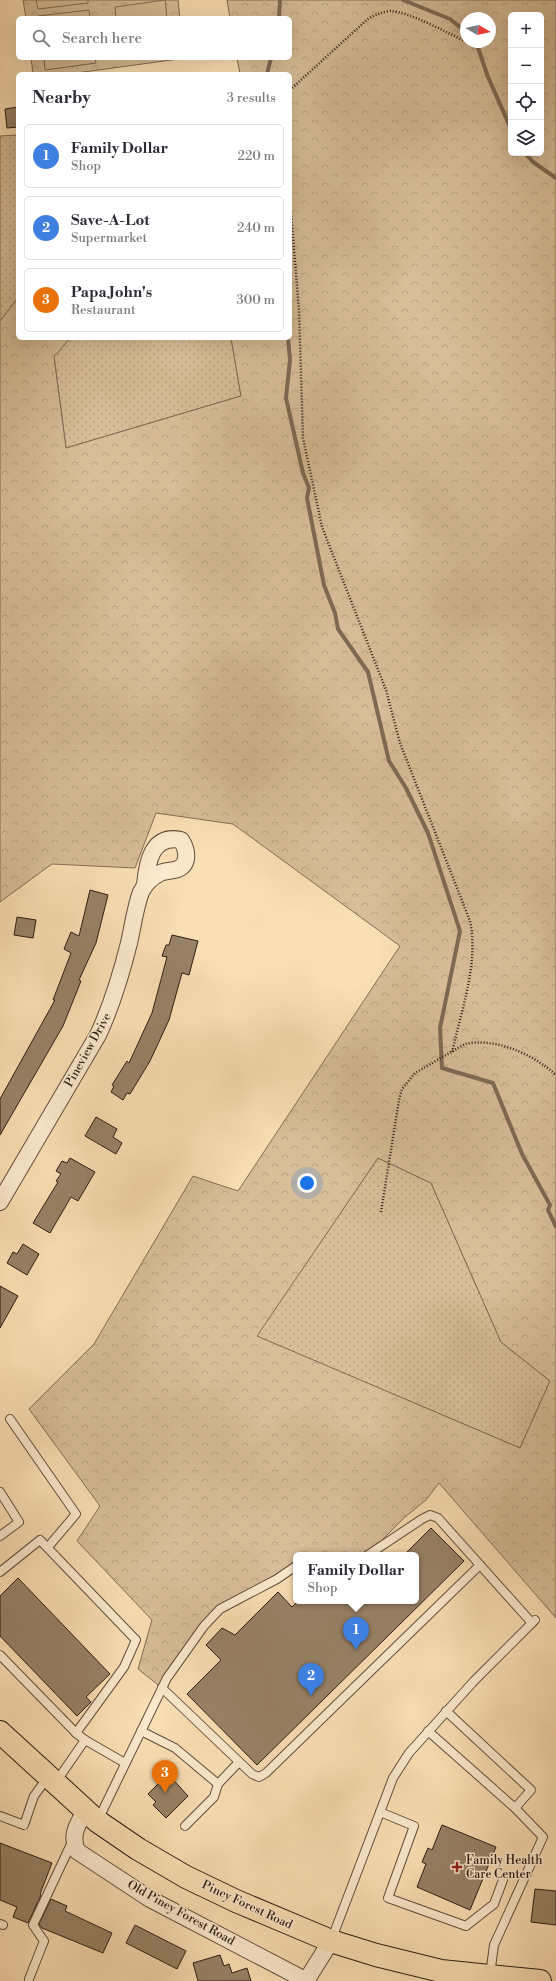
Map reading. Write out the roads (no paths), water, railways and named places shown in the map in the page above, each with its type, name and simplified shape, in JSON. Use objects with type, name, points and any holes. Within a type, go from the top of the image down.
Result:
[{"type":"main road","name":"Piney Forest Road","points":[[0,1732],[91,1815],[138,1849],[186,1877],[236,1901],[331,1941],[429,1971],[526,1980]]},
{"type":"street","name":"Pineview Drive","points":[[0,1202],[98,1035],[111,1008],[141,892],[145,885]]},
{"type":"street","points":[[73,1841],[76,1826],[91,1815]]},
{"type":"street","name":"Old Piney Forest Road","points":[[73,1841],[77,1851],[150,1899],[306,1981],[331,1941]]},
{"type":"lane","points":[[10,1419],[76,1514],[48,1547]]},
{"type":"lane","points":[[0,1492],[19,1522],[0,1536]]},
{"type":"lane","points":[[331,1941],[393,1778],[409,1753],[428,1731],[533,1622],[438,1518],[430,1515],[373,1552]]},
{"type":"lane","points":[[0,1572],[40,1540],[136,1640],[124,1667],[76,1733]]},
{"type":"lane","points":[[162,1688],[252,1774],[259,1777],[266,1773],[480,1565]]},
{"type":"lane","points":[[91,1815],[126,1763],[167,1678],[204,1626],[220,1609],[293,1568]]},
{"type":"lane","points":[[0,1655],[76,1733],[85,1740],[126,1763]]},
{"type":"lane","points":[[446,1711],[531,1790],[515,1808]]},
{"type":"lane","points":[[141,1731],[175,1748],[218,1784]]},
{"type":"lane","points":[[428,1731],[515,1808],[543,1836],[494,1946],[490,1976]]},
{"type":"lane","points":[[0,1816],[24,1825],[34,1796],[52,1780],[85,1740]]},
{"type":"lane","points":[[185,1826],[214,1797],[218,1784],[239,1762]]},
{"type":"lane","points":[[380,1812],[414,1826],[388,1898],[466,1926],[494,1904],[503,1880]]},
{"type":"lane","points":[[28,1979],[44,1941],[32,1925],[73,1841]]},
{"type":"waterway","points":[[279,16],[280,0]]},
{"type":"waterway","points":[[403,0],[450,19],[460,27]]},
{"type":"waterway","points":[[478,48],[488,77],[508,122]]},
{"type":"waterway","points":[[268,72],[270,60]]},
{"type":"waterway","points":[[528,156],[533,162],[556,178]]},
{"type":"waterway","points":[[288,340],[290,360],[286,398],[303,473],[309,488],[307,498],[324,585],[335,613],[338,629],[368,672],[389,761],[406,788],[428,833],[460,931],[440,1028],[442,1068],[493,1083],[522,1154],[550,1205],[548,1210],[556,1227]]},
{"type":"place","name":"Family Dollar","points":[[356,1650]]},
{"type":"place","name":"Save-A-Lot","points":[[311,1696]]},
{"type":"place","name":"Papa John's","points":[[165,1793]]},
{"type":"place","name":"Family Health Care Center","points":[[457,1867]]}]
